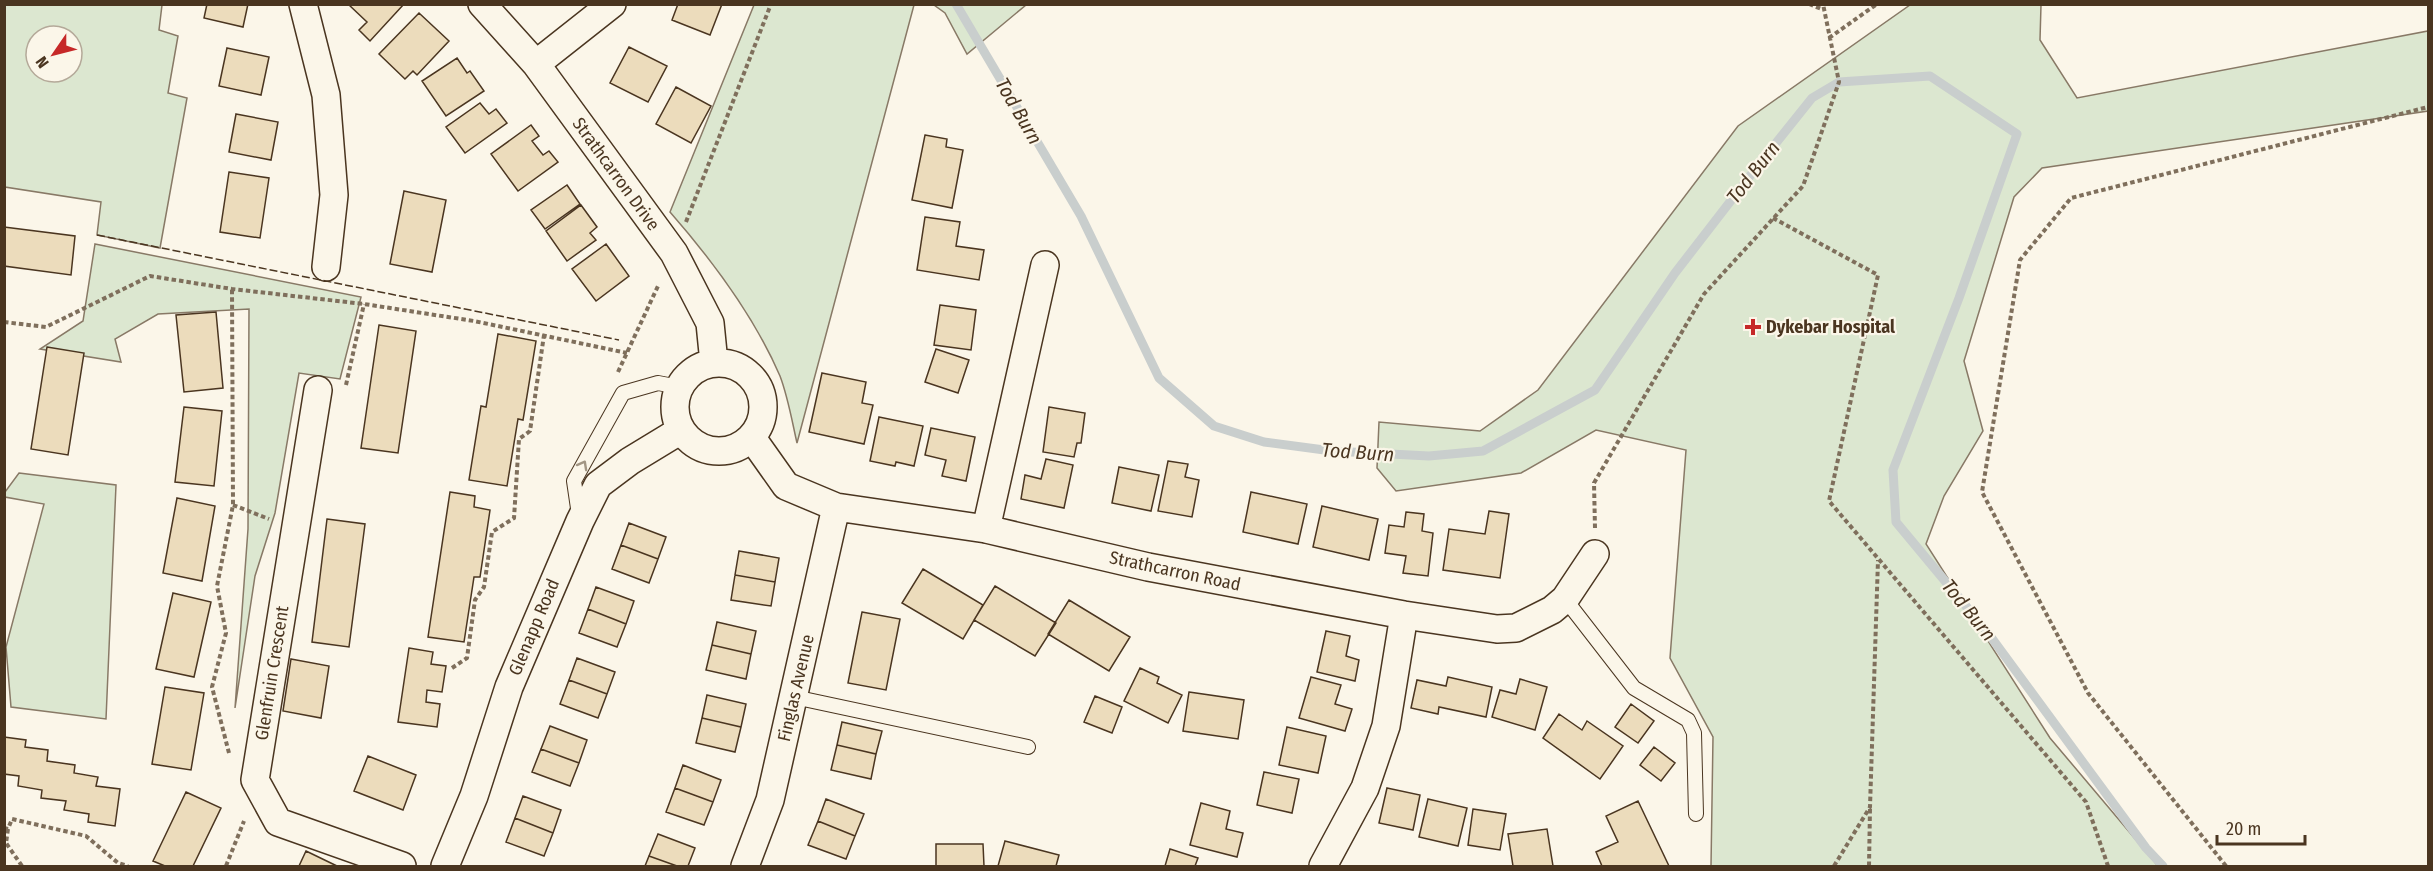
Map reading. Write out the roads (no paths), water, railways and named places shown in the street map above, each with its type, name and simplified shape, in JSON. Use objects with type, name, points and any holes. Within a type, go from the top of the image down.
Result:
[{"type":"street","points":[[303,4],[326,95],[334,195],[326,267]]},
{"type":"street","name":"Strathcarron Drive","points":[[482,4],[536,64],[674,254],[710,323],[714,363]]},
{"type":"street","points":[[536,64],[612,4]]},
{"type":"street","points":[[986,529],[1045,265]]},
{"type":"street","points":[[714,363],[729,364],[745,371],[753,378],[762,393],[764,408],[762,420],[752,438],[740,447],[721,452],[706,450],[690,441],[681,430],[675,411],[679,387],[688,375],[702,366],[714,363]]},
{"type":"street","name":"Glenfruin Crescent","points":[[318,390],[255,780],[278,822],[402,867]]},
{"type":"street","name":"Glenapp Road","points":[[445,867],[474,796],[510,687],[580,520],[598,485],[630,461],[681,430]]},
{"type":"street","name":"Strathcarron Road","points":[[752,438],[786,486],[836,507],[986,529],[1148,567],[1404,615],[1497,629],[1516,628],[1552,610],[1565,599],[1595,554]]},
{"type":"street","name":"Finglas Avenue","points":[[745,867],[770,800],[836,507]]},
{"type":"street","points":[[1329,865],[1365,788],[1386,726],[1404,615]]},
{"type":"lane","points":[[580,520],[574,481],[623,393],[658,383],[679,387]]},
{"type":"lane","points":[[1565,599],[1634,688],[1688,720],[1694,733],[1696,814]]},
{"type":"lane","points":[[794,697],[1028,747]]},
{"type":"waterway","name":"Tod Burn","points":[[956,4],[1081,216],[1159,378],[1214,426],[1264,442],[1332,451],[1429,456],[1483,451],[1595,390],[1675,273],[1760,163],[1812,98],[1839,82],[1930,76],[2017,134],[1959,298],[1893,470],[1896,522],[1985,629],[2146,848],[2163,866]]},
{"type":"place","name":"Dykebar Hospital","points":[[1753,327]]}]
